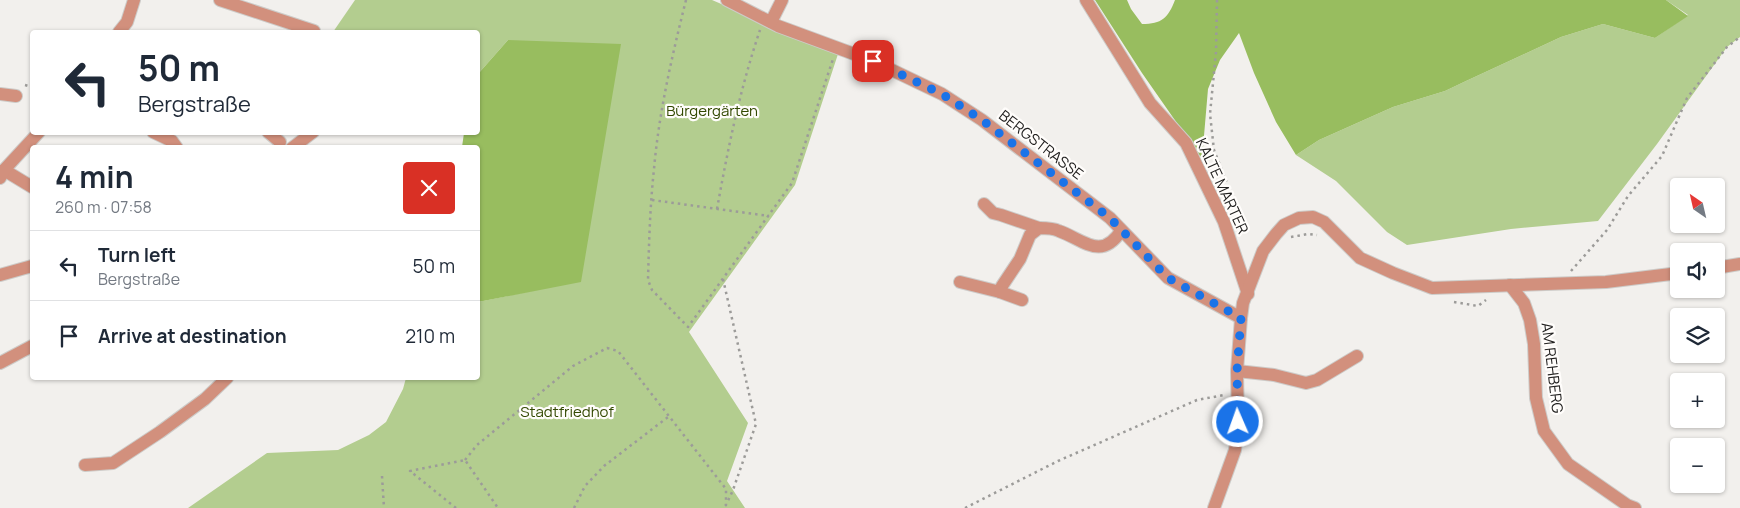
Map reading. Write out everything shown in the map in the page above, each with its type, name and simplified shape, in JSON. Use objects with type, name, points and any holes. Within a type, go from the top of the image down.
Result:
[{"type":"street","points":[[121,30],[127,22],[134,0]]},
{"type":"street","points":[[220,0],[311,30]]},
{"type":"street","name":"BERGSTRASSE","points":[[727,0],[768,20],[873,61],[950,99],[982,120],[1110,218],[1168,278],[1241,318]]},
{"type":"street","points":[[768,20],[782,0]]},
{"type":"street","name":"KALTE MARTER","points":[[1086,0],[1150,103],[1186,142],[1224,222],[1245,299]]},
{"type":"street","points":[[0,94],[16,96]]},
{"type":"street","points":[[30,186],[2,174],[36,135]]},
{"type":"street","points":[[159,135],[172,141],[175,145]]},
{"type":"street","points":[[296,145],[309,135]]},
{"type":"street","points":[[984,204],[993,214],[1001,214],[1039,228],[1059,230],[1075,239],[1101,247],[1115,241],[1121,231]]},
{"type":"street","points":[[1214,508],[1236,450],[1238,422],[1237,371],[1241,318],[1245,299],[1263,251],[1284,225],[1299,218],[1313,216],[1324,222],[1360,258],[1432,288],[1606,282],[1670,273]]},
{"type":"street","points":[[1000,292],[1020,259],[1030,234],[1039,228]]},
{"type":"street","points":[[1725,266],[1740,264]]},
{"type":"street","points":[[0,275],[30,267]]},
{"type":"street","points":[[960,282],[1000,292],[1022,300]]},
{"type":"street","name":"AM REHBERG","points":[[1510,285],[1524,303],[1530,320],[1534,344],[1536,398],[1544,431],[1568,464],[1634,508]]},
{"type":"street","points":[[0,363],[30,347]]},
{"type":"street","points":[[1237,371],[1274,375],[1306,383],[1317,380],[1357,356]]},
{"type":"street","points":[[85,465],[113,463],[205,399],[225,380]]},
{"type":"path","points":[[686,0],[669,70],[661,114],[651,200],[648,280],[652,290],[688,328],[792,183],[837,48]]},
{"type":"path","points":[[1217,0],[1216,52],[1210,114],[1214,150],[1227,183],[1224,222]]},
{"type":"path","points":[[717,208],[730,134],[743,84],[768,20]]},
{"type":"path","points":[[1560,283],[1607,230],[1628,196],[1662,156],[1687,98],[1728,46],[1740,37]]},
{"type":"path","points":[[651,200],[769,216]]},
{"type":"path","points":[[723,279],[756,424],[733,490],[723,508]]},
{"type":"path","points":[[456,508],[410,471],[466,460],[477,445],[573,366],[607,348],[618,351],[726,489],[726,505]]},
{"type":"path","points":[[965,508],[1058,462],[1197,400],[1237,393]]},
{"type":"path","points":[[574,508],[586,486],[604,466],[668,417]]},
{"type":"path","points":[[466,460],[498,508]]},
{"type":"path","points":[[382,476],[384,508]]},
{"type":"green space","points":[[355,0],[712,0],[838,54],[795,185],[689,332],[748,423],[727,481],[745,508],[188,508],[267,453],[338,450],[369,435],[386,422],[403,389],[405,380],[480,380],[480,302],[536,290],[508,40],[480,72],[480,30],[334,30]]},
{"type":"green space","points":[[1095,0],[1127,0],[1142,24],[1155,23],[1163,19],[1167,16],[1175,0],[1666,0],[1688,16],[1655,38],[1603,24],[1561,37],[1445,91],[1393,107],[1319,140],[1296,155],[1276,122],[1254,73],[1239,33],[1220,60],[1208,89],[1202,159],[1142,73]]},
{"type":"green space","points":[[1666,0],[1740,0],[1740,37],[1727,47],[1657,144],[1598,221],[1511,229],[1407,245],[1387,232],[1336,181],[1296,155],[1319,140],[1393,107],[1445,91],[1561,37],[1603,24],[1655,38],[1688,15]]},
{"type":"green space","points":[[508,40],[621,44],[581,282],[480,302],[480,145],[462,145],[464,135],[480,135],[480,72]]},
{"type":"route","points":[[873,61],[942,94],[982,120],[1110,218],[1168,278],[1241,318],[1237,371],[1238,422]]},
{"type":"park label","name":"Bürgergärten","points":[[712,111]]},
{"type":"park label","name":"Stadtfriedhof","points":[[567,412]]}]
